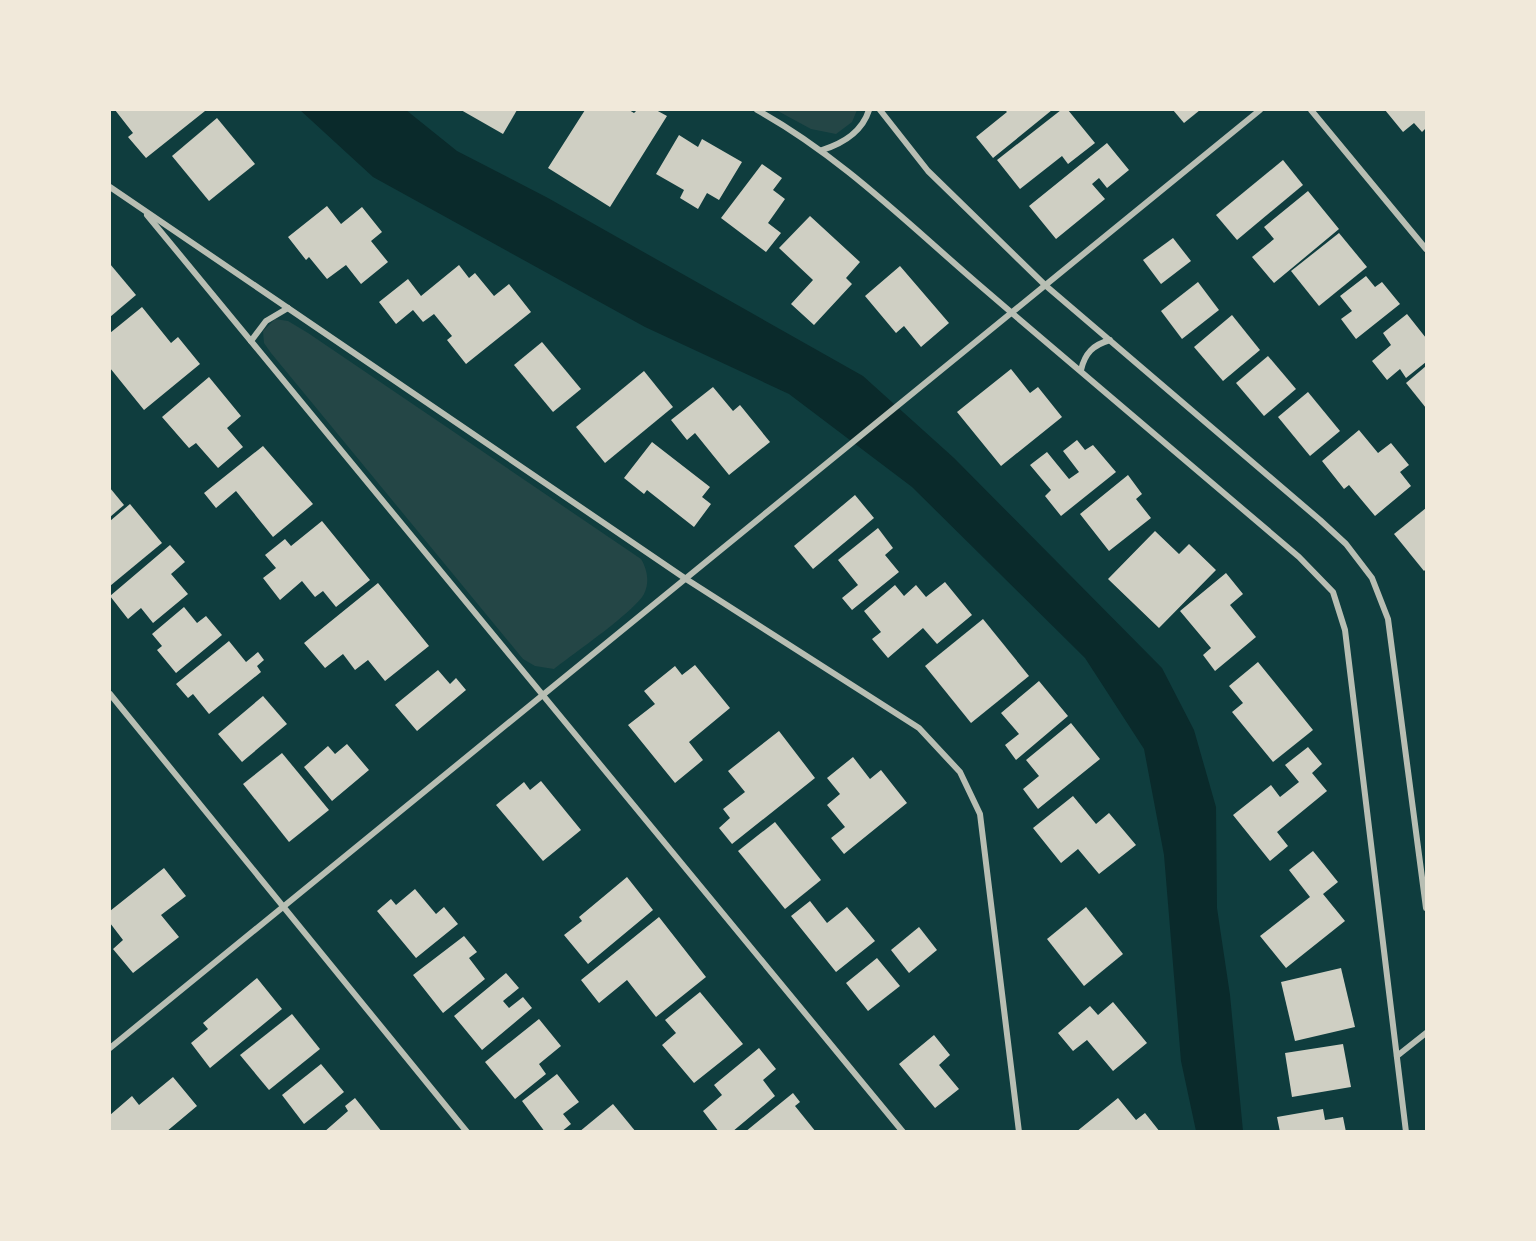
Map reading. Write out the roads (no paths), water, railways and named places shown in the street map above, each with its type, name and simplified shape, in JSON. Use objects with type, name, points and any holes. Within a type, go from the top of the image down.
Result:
[{"type":"street","points":[[757,110],[822,150],[1299,557],[1333,592],[1345,630],[1406,1131]]},
{"type":"street","points":[[822,150],[840,144],[856,133],[869,110]]},
{"type":"street","points":[[880,110],[928,171],[1045,285],[1320,520],[1346,544],[1372,578],[1388,619],[1426,908]]},
{"type":"street","points":[[110,1048],[1260,110]]},
{"type":"street","points":[[1311,110],[1426,249]]},
{"type":"street","points":[[110,188],[686,579],[919,728],[960,772],[980,814],[1020,1131]]},
{"type":"street","points":[[143,209],[903,1131]]},
{"type":"street","points":[[251,340],[266,321],[288,308]]},
{"type":"street","points":[[1081,370],[1090,350],[1099,343],[1110,340]]},
{"type":"street","points":[[110,694],[467,1131]]},
{"type":"street","points":[[1397,1056],[1426,1033]]}]
